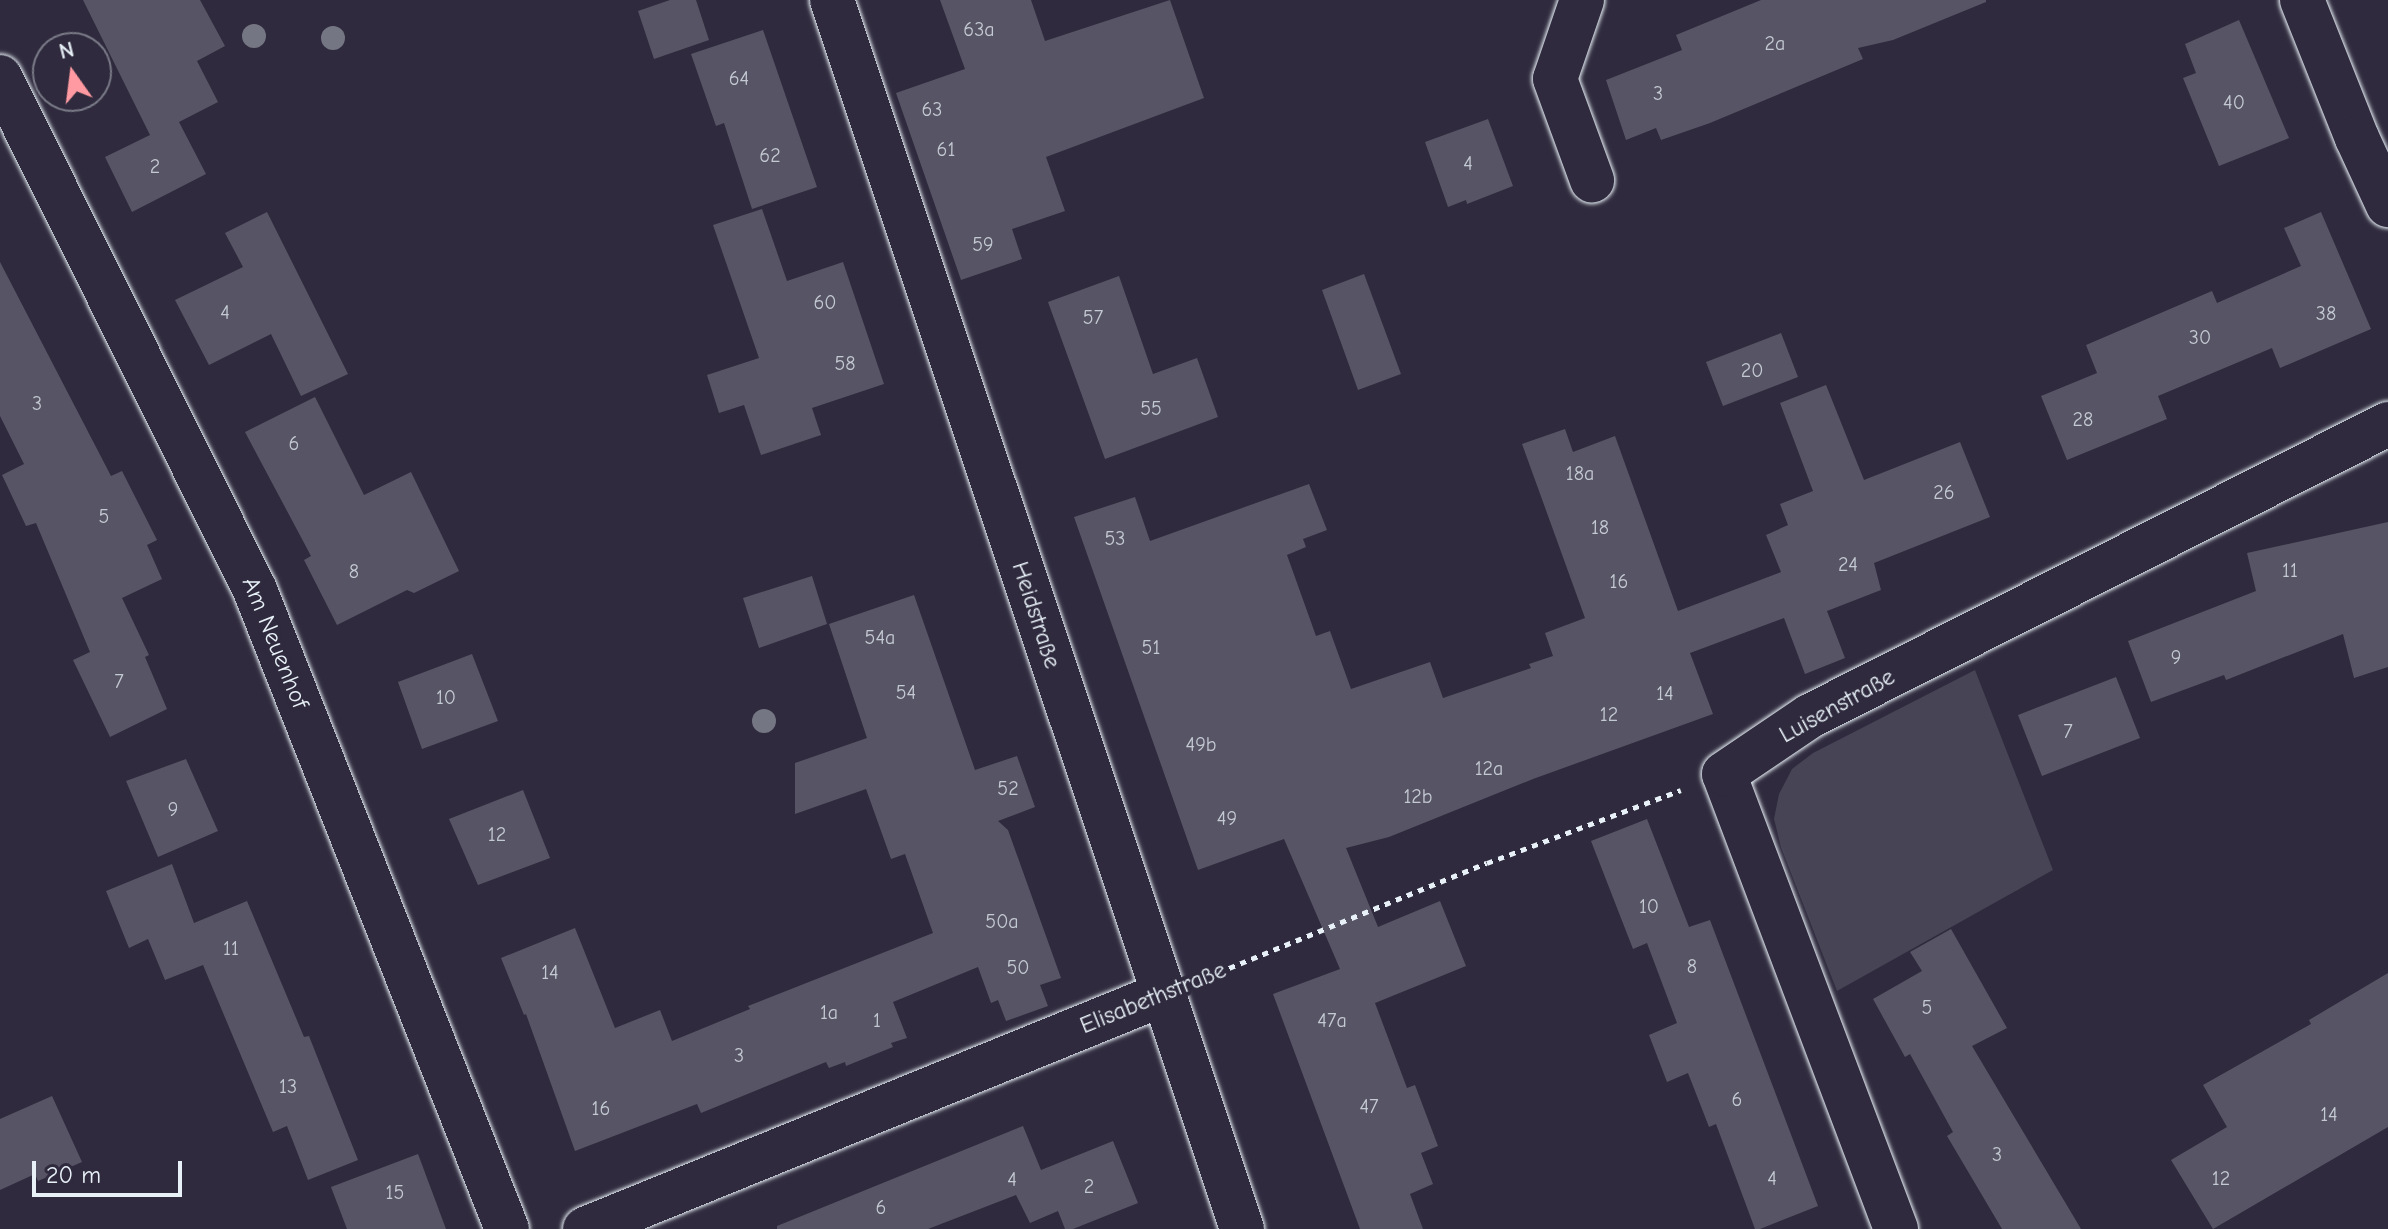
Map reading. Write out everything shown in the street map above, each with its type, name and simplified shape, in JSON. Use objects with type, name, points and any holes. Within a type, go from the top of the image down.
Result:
[{"type":"street","name":"Heidstraße","points":[[832,0],[1161,995],[1242,1229]]},
{"type":"street","points":[[1582,0],[1555,79],[1592,180]]},
{"type":"street","points":[[2302,0],[2357,138],[2388,205]]},
{"type":"street","name":"Am Neuenhof","points":[[0,77],[255,590],[507,1229]]},
{"type":"street","name":"Luisenstraße","points":[[1724,774],[1810,716],[2388,424]]},
{"type":"street","points":[[1724,774],[1896,1229]]},
{"type":"street","name":"Elisabethstraße","points":[[585,1229],[1161,995]]},
{"type":"path","name":"Elisabethstraße","points":[[1161,995],[1487,863],[1724,774]]},
{"type":"shaded area","points":[[1975,670],[2053,870],[1837,991],[1781,847],[1774,819],[1779,794],[1792,769],[1813,753]]},
{"type":"building","points":[[83,0],[200,0],[225,46],[197,61],[218,102],[179,122],[206,174],[132,212],[105,157],[150,135],[112,58],[112,32],[99,32]]},
{"type":"building","points":[[670,0],[696,0],[709,40],[654,59],[638,11]]},
{"type":"building","points":[[940,0],[1031,0],[1045,41],[1170,0],[1204,98],[1046,157],[1065,211],[1012,229],[1022,259],[961,280],[896,93],[965,69]]},
{"type":"building","points":[[1761,0],[1986,2],[1893,40],[1858,48],[1863,59],[1710,123],[1661,140],[1656,128],[1626,140],[1606,80],[1682,50],[1676,35]]},
{"type":"building","points":[[2239,20],[2289,138],[2219,166],[2183,78],[2196,73],[2185,44]]},
{"type":"building","points":[[763,30],[817,187],[752,209],[724,123],[716,126],[691,54]]},
{"type":"building","points":[[1488,119],[1513,186],[1467,204],[1466,200],[1448,207],[1425,142]]},
{"type":"building","points":[[762,209],[787,281],[843,262],[884,384],[812,408],[821,435],[761,455],[744,405],[719,413],[707,375],[759,358],[713,225]]},
{"type":"building","points":[[267,212],[348,374],[301,396],[271,334],[209,365],[175,300],[243,267],[225,233]]},
{"type":"building","points":[[2321,212],[2371,329],[2280,368],[2272,348],[2158,396],[2167,419],[2067,460],[2041,396],[2097,373],[2086,345],[2212,291],[2217,303],[2301,266],[2284,228]]},
{"type":"building","points":[[0,262],[111,476],[122,471],[157,540],[147,545],[162,579],[122,598],[149,655],[145,657],[167,709],[110,737],[73,660],[90,652],[36,523],[26,526],[2,475],[24,464],[0,416]]},
{"type":"building","points":[[1364,274],[1401,374],[1358,390],[1322,290]]},
{"type":"building","points":[[1119,276],[1153,374],[1197,358],[1218,417],[1105,459],[1048,302]]},
{"type":"building","points":[[1781,333],[1798,377],[1723,406],[1706,362]]},
{"type":"building","points":[[1826,385],[1864,480],[1960,442],[1990,517],[1874,563],[1881,590],[1827,611],[1845,658],[1805,674],[1784,618],[1690,653],[1713,714],[1533,779],[1389,837],[1346,848],[1378,927],[1440,901],[1466,966],[1375,1003],[1407,1088],[1415,1085],[1438,1146],[1421,1153],[1433,1184],[1410,1194],[1423,1229],[1360,1229],[1273,994],[1340,969],[1284,839],[1198,870],[1074,517],[1135,497],[1150,541],[1309,484],[1327,530],[1303,539],[1306,547],[1287,555],[1316,636],[1330,631],[1351,689],[1430,662],[1443,698],[1531,668],[1529,664],[1553,656],[1545,633],[1585,618],[1522,444],[1565,429],[1573,452],[1615,436],[1678,611],[1781,572],[1766,535],[1788,525],[1780,504],[1813,491],[1780,403]]},
{"type":"building","points":[[315,397],[364,495],[411,472],[459,571],[414,593],[407,590],[337,625],[304,560],[311,556],[245,432]]},
{"type":"building","points":[[2388,522],[2388,667],[2354,678],[2343,634],[2226,680],[2224,675],[2151,702],[2128,641],[2256,591],[2247,553]]},
{"type":"building","points":[[812,576],[827,624],[759,648],[743,598]]},
{"type":"building","points":[[914,595],[975,770],[1017,756],[1035,807],[998,821],[1008,830],[1061,978],[1040,985],[1048,1006],[1006,1021],[998,1000],[991,1003],[978,967],[893,1002],[907,1038],[891,1043],[893,1047],[846,1066],[845,1062],[829,1068],[826,1062],[701,1113],[697,1104],[575,1151],[526,1014],[501,958],[575,928],[615,1028],[660,1010],[672,1041],[750,1009],[748,1006],[933,933],[905,854],[891,859],[866,789],[795,814],[795,763],[867,738],[829,624]]},
{"type":"building","points":[[472,654],[498,721],[422,749],[398,682]]},
{"type":"building","points":[[2116,677],[2140,738],[2042,776],[2018,715]]},
{"type":"building","points":[[186,759],[218,831],[158,857],[126,781]]},
{"type":"building","points":[[523,790],[550,858],[478,885],[449,819]]},
{"type":"building","points":[[1647,819],[1689,927],[1710,920],[1818,1206],[1760,1229],[1755,1229],[1716,1124],[1709,1127],[1688,1073],[1667,1082],[1649,1035],[1677,1023],[1647,943],[1633,949],[1591,841]]},
{"type":"building","points":[[172,864],[194,923],[247,901],[304,1037],[309,1036],[358,1160],[308,1180],[287,1126],[273,1132],[203,965],[165,980],[148,939],[129,948],[106,891]]},
{"type":"building","points":[[1951,929],[2007,1028],[1972,1046],[2081,1229],[2002,1229],[1947,1136],[1953,1132],[1910,1054],[1905,1057],[1873,999],[1922,971],[1910,952]]},
{"type":"building","points":[[2388,973],[2388,1127],[2213,1229],[2171,1160],[2227,1127],[2203,1085],[2311,1024],[2309,1020]]},
{"type":"building","points":[[52,1096],[82,1162],[38,1181],[35,1174],[0,1190],[0,1119]]},
{"type":"building","points":[[1023,1126],[1041,1170],[1113,1141],[1138,1203],[1073,1229],[1065,1229],[1058,1211],[1030,1223],[1016,1195],[928,1229],[777,1229],[777,1226]]},
{"type":"building","points":[[418,1154],[446,1229],[347,1229],[331,1187]]}]
